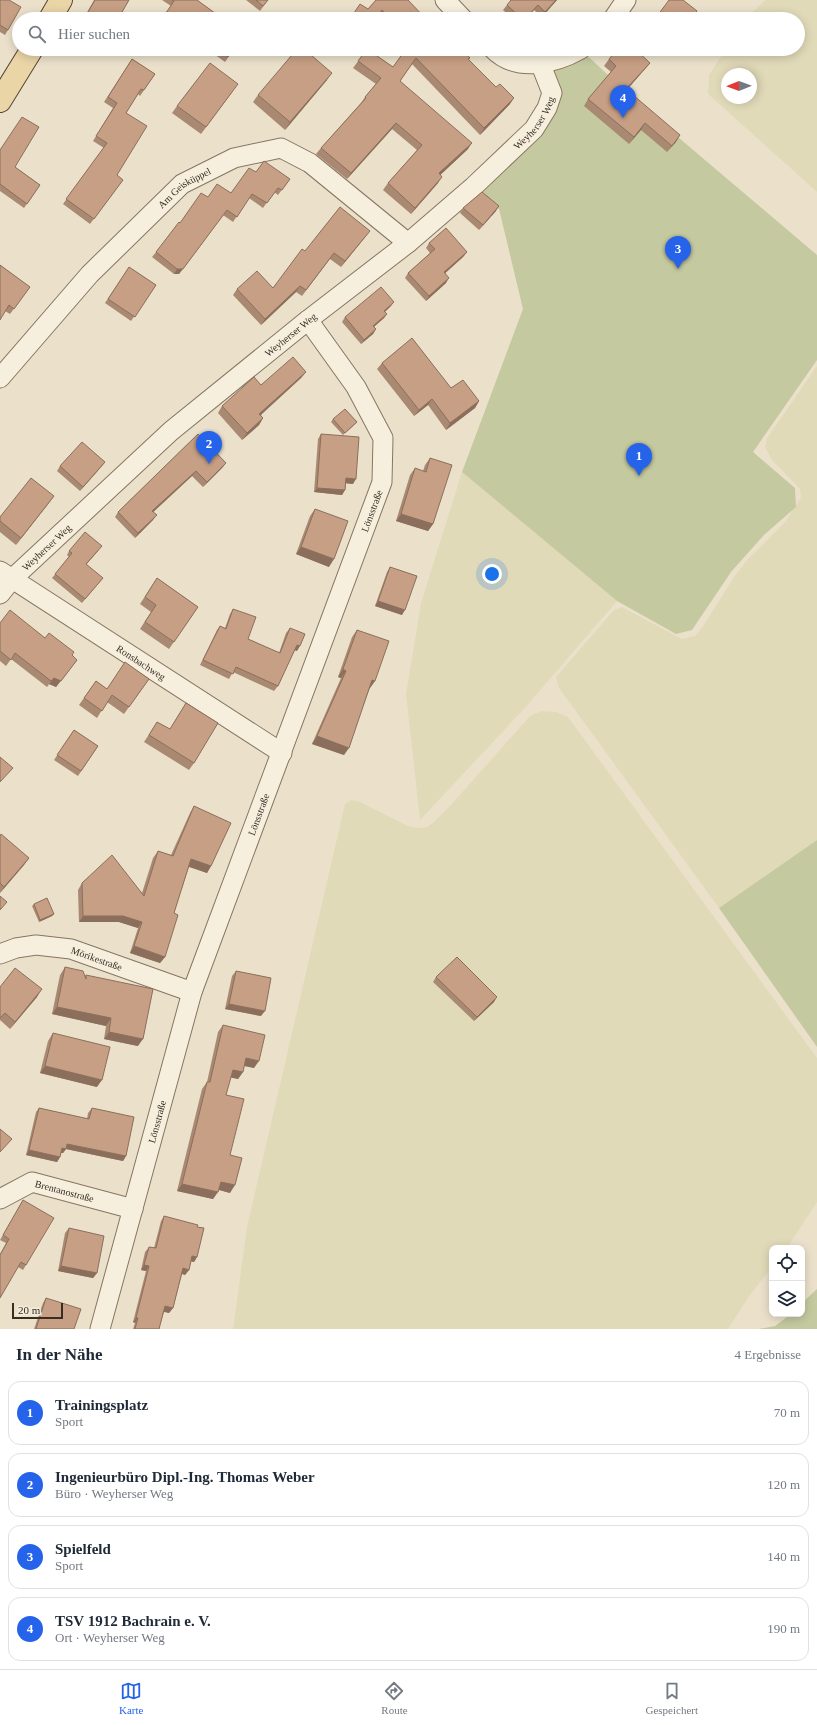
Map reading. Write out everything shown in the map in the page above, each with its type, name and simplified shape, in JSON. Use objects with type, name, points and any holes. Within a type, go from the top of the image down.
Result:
[{"type":"main road","points":[[54,12],[61,0]]},
{"type":"main road","points":[[0,101],[28,56]]},
{"type":"street","points":[[445,0],[457,12]]},
{"type":"street","points":[[618,12],[626,0]]},
{"type":"street","points":[[499,56],[528,64],[541,64],[562,56]]},
{"type":"street","name":"Weyherser Weg","points":[[0,594],[6,575],[171,431],[308,320],[408,243],[473,187],[534,129],[547,108],[552,93],[541,64]]},
{"type":"street","name":"Am Geisküppel","points":[[0,378],[90,274],[182,184],[234,158],[280,148],[310,163],[408,243]]},
{"type":"street","name":"Lönsstraße","points":[[100,1329],[192,992],[382,482],[383,438],[356,387],[308,320]]},
{"type":"street","name":"Ronsbachweg","points":[[6,575],[282,753]]},
{"type":"street","name":"Mörikestraße","points":[[0,954],[16,948],[36,945],[71,949],[192,992]]},
{"type":"street","name":"Brentanostraße","points":[[0,1199],[32,1182],[133,1209]]},
{"type":"shaded area","points":[[765,0],[817,0],[817,192],[708,94],[709,75],[721,56],[805,56],[805,12],[753,12]]},
{"type":"shaded area","points":[[817,366],[817,840],[719,908],[559,688],[556,677],[614,610],[622,607],[682,639],[695,636],[702,628],[734,577],[747,560],[786,521],[801,497],[800,489],[772,460],[765,447],[767,438]]},
{"type":"shaded area","points":[[462,472],[617,601],[524,709],[420,820],[406,694],[421,603]]},
{"type":"shaded area","points":[[542,711],[556,712],[568,717],[817,1058],[817,1202],[789,1245],[769,1245],[769,1271],[750,1295],[728,1329],[233,1329],[247,1227],[345,804],[351,800],[358,801],[408,826],[418,828],[427,827],[449,807],[530,716]]},
{"type":"green space","points":[[563,56],[588,56],[646,110],[817,255],[817,360],[753,452],[795,488],[796,507],[764,535],[731,572],[692,630],[676,634],[617,601],[462,472],[523,309],[499,209],[473,187],[547,108],[541,65]]},
{"type":"green space","points":[[817,840],[817,1047],[719,908]]},
{"type":"green space","points":[[817,1289],[817,1329],[759,1329],[775,1326],[787,1317],[805,1317],[805,1300]]},
{"type":"building","points":[[0,0],[9,0],[21,7],[18,12],[12,12],[12,23],[8,30],[0,25]]},
{"type":"building","points":[[95,0],[129,0],[122,12],[88,12]]},
{"type":"building","points":[[172,0],[197,0],[213,12],[167,12],[174,1]]},
{"type":"building","points":[[256,0],[268,0],[263,6]]},
{"type":"building","points":[[376,0],[408,0],[419,12],[384,12],[382,10],[381,12],[355,12],[360,4],[368,9]]},
{"type":"building","points":[[511,0],[556,0],[545,12],[538,5],[532,12],[514,12],[507,5]]},
{"type":"building","points":[[669,0],[683,0],[697,11],[696,12],[660,12]]},
{"type":"building","points":[[291,56],[312,56],[332,73],[290,122],[258,95]]},
{"type":"building","points":[[362,56],[377,56],[393,67],[401,56],[468,56],[470,58],[468,59],[496,87],[500,84],[514,98],[484,128],[416,58],[400,81],[472,143],[439,173],[442,177],[415,208],[388,183],[422,145],[396,123],[351,173],[321,148],[366,98],[365,97],[381,78],[358,61]]},
{"type":"building","points":[[612,56],[642,56],[650,63],[626,89],[680,135],[672,146],[645,123],[634,137],[588,99],[616,66],[609,59]]},
{"type":"building","points":[[132,59],[155,74],[144,90],[141,89],[126,113],[147,126],[117,175],[123,180],[94,219],[66,199],[107,143],[96,136],[117,103],[108,97]]},
{"type":"building","points":[[210,63],[238,84],[206,127],[177,106]]},
{"type":"building","points":[[22,117],[39,127],[15,167],[40,185],[27,204],[0,184],[0,150]]},
{"type":"building","points":[[264,161],[290,179],[282,190],[278,188],[267,203],[252,194],[237,217],[227,210],[183,269],[177,269],[156,252],[179,222],[180,223],[201,193],[208,197],[217,184],[231,193],[249,168],[256,172]]},
{"type":"building","points":[[482,192],[499,206],[483,225],[463,208]]},
{"type":"building","points":[[340,207],[370,231],[345,261],[334,253],[306,290],[300,286],[265,319],[237,289],[257,271],[273,288],[302,249],[305,251]]},
{"type":"building","points":[[446,228],[467,252],[444,272],[449,278],[429,296],[408,273],[435,249],[429,243]]},
{"type":"building","points":[[0,265],[30,287],[14,309],[9,305],[0,320]]},
{"type":"building","points":[[129,267],[156,285],[135,317],[108,299]]},
{"type":"building","points":[[381,287],[394,302],[384,311],[387,314],[373,326],[376,329],[364,340],[345,317]]},
{"type":"building","points":[[412,338],[451,388],[463,380],[479,401],[450,423],[432,399],[419,410],[382,363]]},
{"type":"building","points":[[293,357],[306,372],[259,414],[263,418],[247,433],[222,406],[254,377],[261,385]]},
{"type":"building","points":[[345,409],[357,422],[345,433],[333,419]]},
{"type":"building","points":[[198,434],[226,463],[207,482],[196,471],[152,511],[157,515],[138,533],[118,512]]},
{"type":"building","points":[[321,434],[359,437],[356,479],[346,478],[345,490],[317,488]]},
{"type":"building","points":[[82,442],[105,462],[83,487],[60,466]]},
{"type":"building","points":[[430,458],[452,465],[433,524],[401,514],[415,468],[426,472]]},
{"type":"building","points":[[31,478],[54,496],[21,538],[0,521],[0,517]]},
{"type":"building","points":[[315,509],[348,521],[334,559],[301,547]]},
{"type":"building","points":[[85,532],[102,546],[86,564],[103,578],[85,599],[55,574],[72,553],[69,551]]},
{"type":"building","points":[[390,567],[417,576],[405,610],[378,601]]},
{"type":"building","points":[[157,578],[198,607],[174,642],[145,622],[156,605],[145,597]]},
{"type":"building","points":[[233,609],[256,617],[248,639],[280,653],[290,628],[305,634],[300,646],[297,645],[278,686],[236,667],[233,674],[203,660],[220,626],[226,629]]},
{"type":"building","points":[[10,610],[45,638],[49,633],[74,652],[72,655],[77,660],[61,681],[54,678],[51,681],[15,653],[11,660],[0,651],[0,623]]},
{"type":"building","points":[[357,630],[389,641],[375,681],[372,680],[349,748],[317,736],[346,671],[343,669]]},
{"type":"building","points":[[125,662],[149,679],[129,707],[112,695],[102,711],[84,698],[96,681],[107,689]]},
{"type":"building","points":[[186,703],[218,723],[194,763],[149,735],[157,722],[170,729]]},
{"type":"building","points":[[74,730],[98,746],[81,771],[57,755]]},
{"type":"building","points":[[0,757],[13,768],[0,782]]},
{"type":"building","points":[[194,806],[231,823],[211,866],[191,859],[174,913],[178,915],[165,957],[134,946],[142,922],[123,916],[83,916],[82,883],[112,855],[144,896],[158,851],[173,856]]},
{"type":"building","points":[[1,834],[29,858],[4,887],[0,883]]},
{"type":"building","points":[[0,896],[7,902],[0,910]]},
{"type":"building","points":[[47,898],[54,914],[40,920],[34,904]]},
{"type":"building","points":[[457,957],[497,997],[477,1017],[436,977]]},
{"type":"building","points":[[65,967],[83,971],[86,979],[86,975],[153,989],[143,1039],[109,1032],[111,1018],[57,1007]]},
{"type":"building","points":[[15,968],[42,989],[15,1022],[5,1013],[0,1018],[0,987]]},
{"type":"building","points":[[236,971],[271,978],[265,1011],[229,1004]]},
{"type":"building","points":[[223,1025],[265,1035],[259,1061],[246,1058],[243,1072],[233,1070],[226,1095],[244,1099],[230,1155],[242,1158],[235,1185],[221,1182],[218,1192],[182,1184],[207,1082],[210,1082]]},
{"type":"building","points":[[53,1033],[110,1047],[102,1080],[45,1066]]},
{"type":"building","points":[[39,1108],[89,1119],[92,1108],[134,1117],[126,1156],[67,1144],[66,1149],[62,1148],[60,1157],[29,1150]]},
{"type":"building","points":[[0,1129],[12,1139],[0,1152]]},
{"type":"building","points":[[23,1200],[54,1218],[26,1265],[21,1262],[0,1298],[0,1255],[9,1239],[3,1235]]},
{"type":"building","points":[[164,1216],[204,1228],[197,1257],[192,1256],[189,1270],[183,1268],[173,1308],[165,1306],[159,1329],[135,1329],[138,1318],[136,1318],[149,1266],[144,1265],[149,1247],[156,1248]]},
{"type":"building","points":[[69,1228],[104,1236],[97,1273],[61,1266]]},
{"type":"building","points":[[46,1298],[81,1309],[74,1329],[36,1329]]},
{"type":"place","name":"TSV 1912 Bachrain e. V.","points":[[623,118]]},
{"type":"place","name":"Spielfeld","points":[[678,269]]},
{"type":"place","name":"Ingenieurbüro Dipl.-Ing. Thomas Weber","points":[[209,464]]},
{"type":"place","name":"Trainingsplatz","points":[[639,476]]}]
